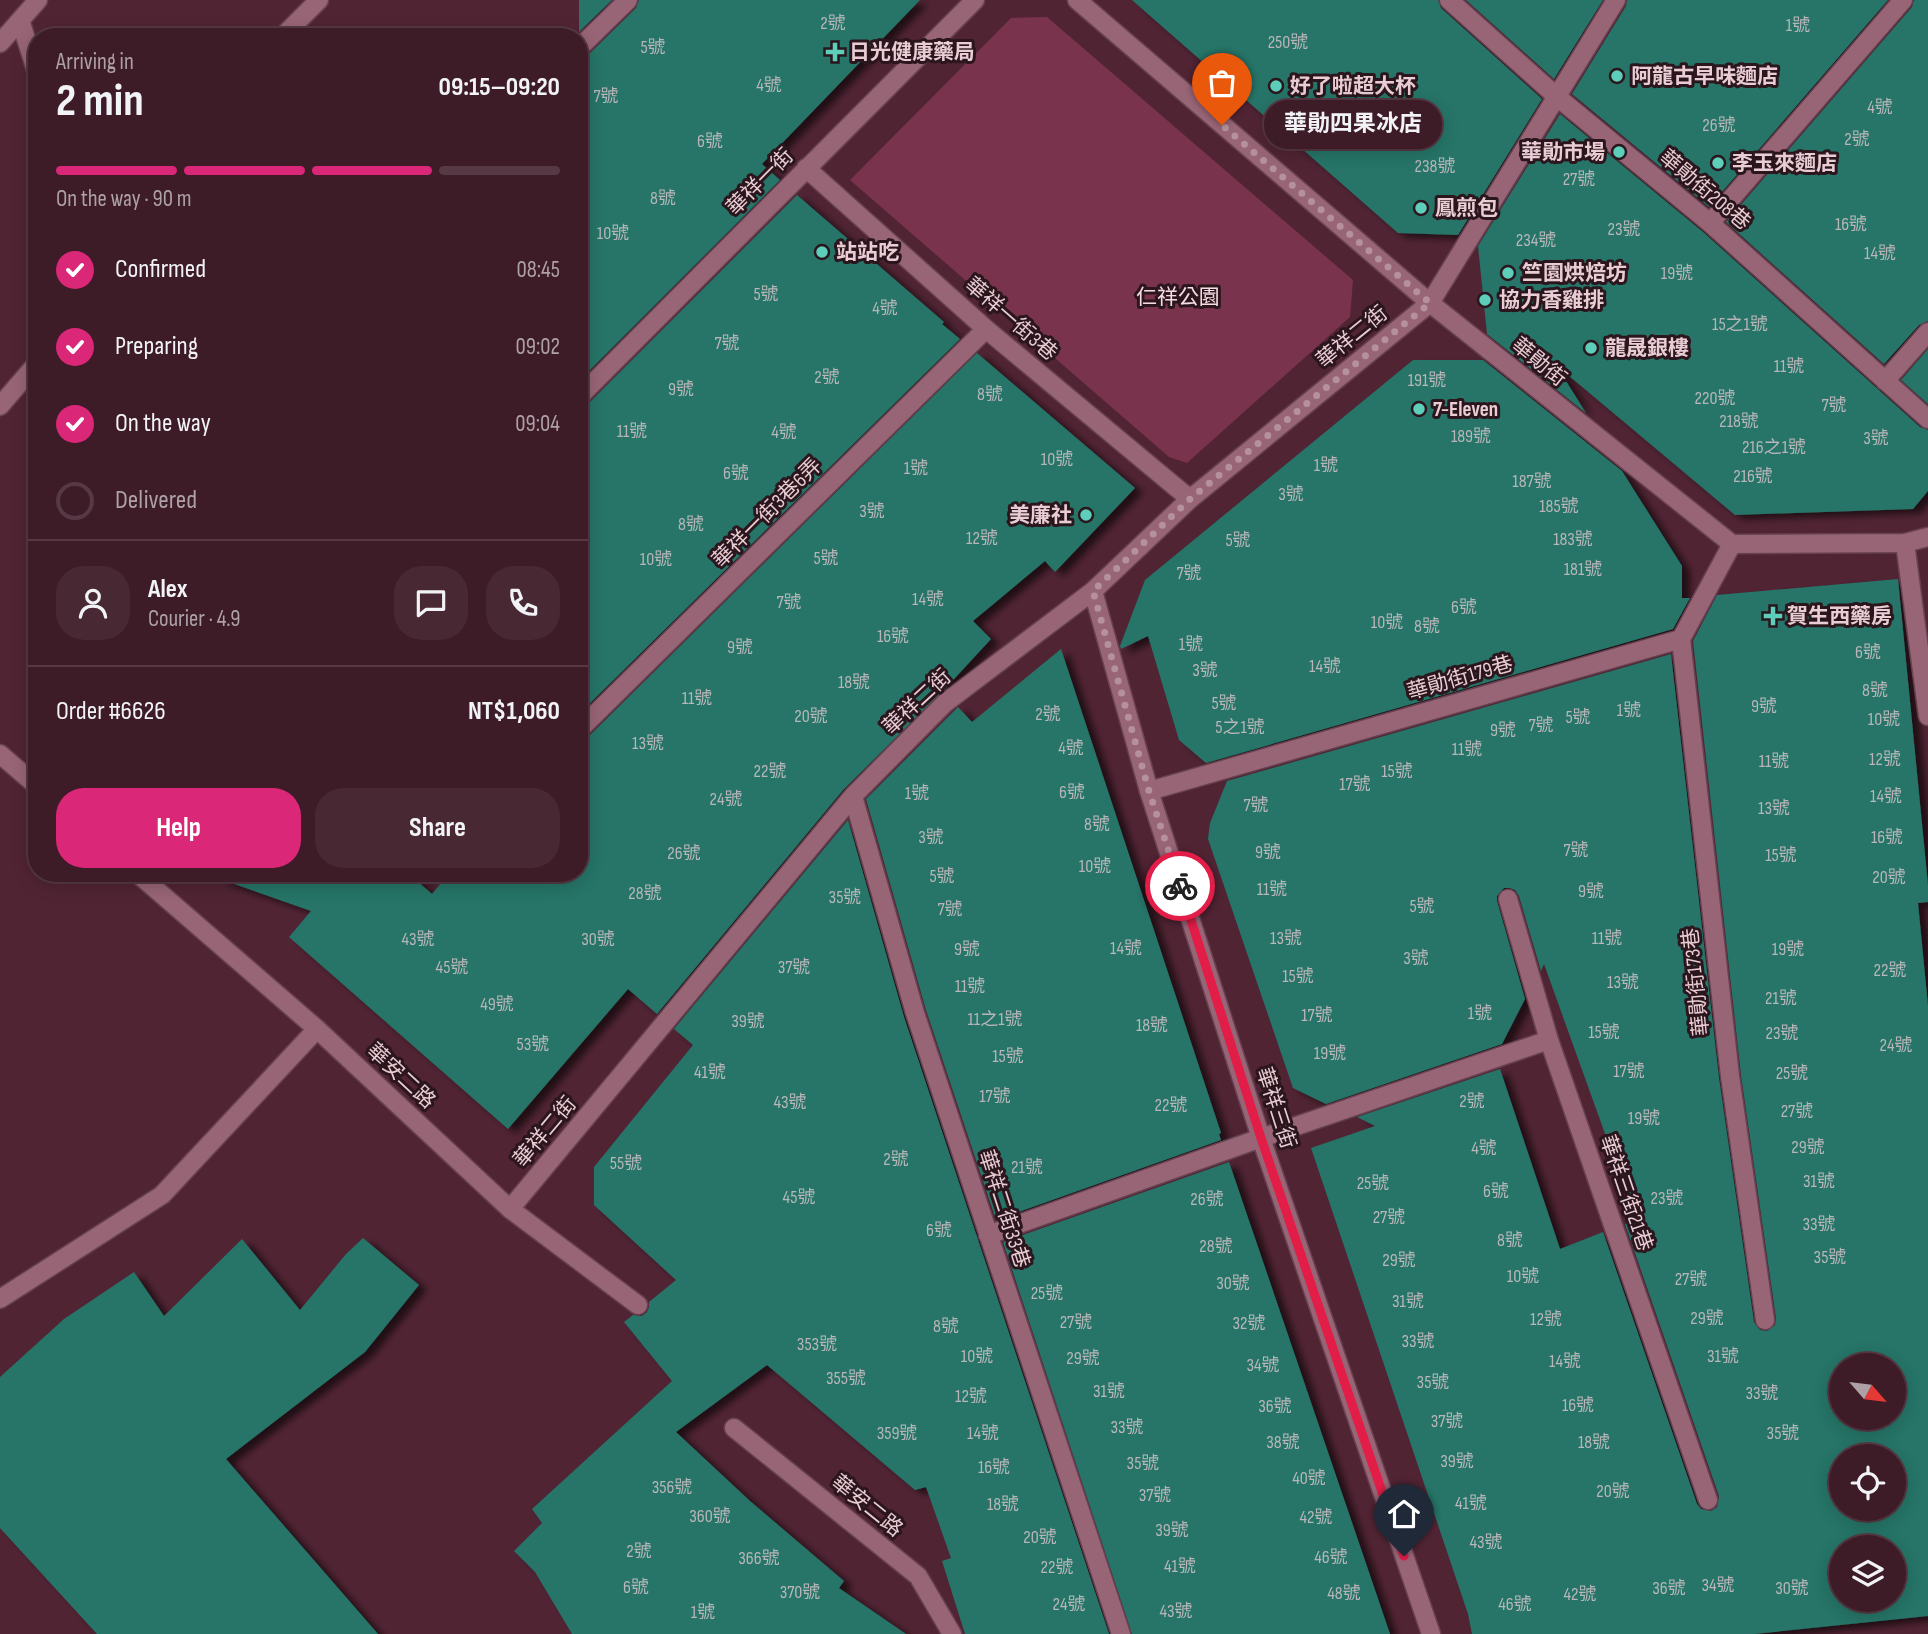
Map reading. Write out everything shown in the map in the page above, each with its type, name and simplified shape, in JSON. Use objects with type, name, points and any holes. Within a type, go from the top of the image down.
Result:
[{"type":"street","points":[[0,43],[38,0]]},
{"type":"street","points":[[291,28],[319,0]]},
{"type":"street","points":[[588,39],[628,0]]},
{"type":"street","name":"華祥一街","points":[[588,388],[975,0]]},
{"type":"street","name":"華勛街","points":[[1077,0],[1430,303],[1732,544]]},
{"type":"street","name":"華勛街208巷","points":[[1449,0],[1556,96],[1710,223],[1928,419]]},
{"type":"street","name":"華祥二街","points":[[510,1209],[853,796],[945,702],[1093,591],[1190,499],[1430,303],[1616,0]]},
{"type":"street","points":[[1710,223],[1903,0]]},
{"type":"street","points":[[20,20],[28,45]]},
{"type":"street","name":"華祥一街3巷","points":[[806,168],[986,329],[1190,499]]},
{"type":"street","name":"華祥一街3巷6弄","points":[[588,721],[986,329]]},
{"type":"street","points":[[1885,380],[1928,332]]},
{"type":"street","points":[[0,406],[28,373]]},
{"type":"street","points":[[1681,639],[1732,544],[1906,543],[1928,537]]},
{"type":"street","points":[[1906,543],[1928,716]]},
{"type":"street","name":"華祥三街","points":[[1093,591],[1149,791],[1261,1138],[1431,1634]]},
{"type":"street","name":"華勛街179巷","points":[[1149,791],[1681,639]]},
{"type":"street","name":"華勛街173巷","points":[[1681,639],[1730,1076],[1765,1320]]},
{"type":"street","points":[[0,754],[28,778]]},
{"type":"street","name":"華祥二街33巷","points":[[853,796],[915,1013],[1121,1634]]},
{"type":"street","name":"華安二路","points":[[147,882],[317,1029],[510,1209],[639,1305]]},
{"type":"street","name":"華祥三街21巷","points":[[1508,899],[1549,1040],[1708,1500]]},
{"type":"street","points":[[0,1299],[162,1195],[317,1029]]},
{"type":"street","points":[[988,1235],[1549,1040]]},
{"type":"street","name":"華安二路","points":[[734,1428],[918,1577],[952,1634]]},
{"type":"green space","name":"仁祥公園","points":[[1047,17],[1353,280],[1350,317],[1187,463],[1169,457],[850,180],[1011,18]]},
{"type":"building","points":[[579,0],[612,0],[583,28],[579,28]]},
{"type":"building","points":[[639,0],[920,0],[762,164],[780,180],[588,372],[588,55],[636,8]]},
{"type":"building","points":[[1132,0],[1438,0],[1441,8],[1542,99],[1458,235],[1398,233]]},
{"type":"building","points":[[1466,0],[1603,0],[1554,79]]},
{"type":"building","points":[[1627,0],[1888,0],[1709,207],[1572,94],[1626,6]]},
{"type":"building","points":[[1914,0],[1928,0],[1928,321],[1919,325],[1884,364],[1726,222],[1912,7]]},
{"type":"building","points":[[1560,114],[1703,232],[1920,427],[1928,430],[1928,491],[1913,509],[1735,515],[1556,365],[1586,413],[1487,334],[1478,246]]},
{"type":"building","points":[[797,195],[944,322],[942,324],[960,339],[588,705],[588,404]]},
{"type":"building","points":[[1928,349],[1928,404],[1901,380]]},
{"type":"building","points":[[977,353],[1135,488],[1055,572],[1045,561],[973,621],[991,639],[943,691],[844,789],[657,1014],[628,989],[508,1129],[289,937],[311,911],[229,882],[418,882],[432,894],[442,882],[588,882],[588,737]]},
{"type":"building","points":[[1413,360],[1483,360],[1622,471],[1682,566],[1682,598],[1690,598],[1673,629],[1206,763],[1179,740],[1148,636],[1121,649],[1120,646],[1145,580]]},
{"type":"building","points":[[1898,579],[1928,885],[1928,902],[1918,903],[1928,1006],[1928,1616],[1754,1634],[1472,1634],[1468,1614],[1311,1148],[1375,1126],[1357,1117],[1500,1069],[1560,1249],[1603,1232],[1697,1504],[1701,1509],[1711,1511],[1717,1507],[1719,1496],[1625,1224],[1636,1220],[1544,964],[1541,971],[1515,890],[1504,888],[1497,896],[1497,901],[1525,999],[1502,1044],[1326,1104],[1293,1088],[1208,839],[1210,823],[1227,781],[1671,654],[1719,1078],[1754,1322],[1760,1330],[1767,1331],[1775,1325],[1776,1318],[1741,1075],[1693,641],[1717,595]]},
{"type":"building","points":[[1061,649],[1221,1133],[1221,1140],[996,1220],[926,1010],[866,799],[958,707],[972,722]]},
{"type":"building","points":[[848,820],[904,1017],[1109,1634],[965,1634],[942,1561],[951,1558],[926,1487],[915,1490],[767,1365],[676,1432],[750,1501],[844,1581],[839,1588],[906,1634],[572,1634],[535,1572],[514,1551],[542,1523],[532,1509],[672,1381],[624,1322],[633,1315],[642,1316],[647,1312],[649,1302],[676,1280],[594,1205],[594,1167],[693,1045],[674,1029]]},
{"type":"building","points":[[1229,1162],[1390,1634],[1132,1634],[1003,1242]]},
{"type":"building","points":[[363,1238],[419,1285],[365,1352],[226,1459],[378,1634],[97,1634],[0,1528],[0,1377],[64,1319],[134,1272],[164,1316],[242,1239],[300,1310],[346,1254]]},
{"type":"way so far","points":[[1180,886],[1149,791],[1093,591],[1190,499],[1430,303],[1222,125]]},
{"type":"place","name":"日光健康藥局","points":[[835,52]]},
{"type":"place","name":"阿龍古早味麵店","points":[[1617,76]]},
{"type":"place","name":"好了啦超大杯","points":[[1276,86]]},
{"type":"place","name":"華勛四果冰店","points":[[1222,125]]},
{"type":"place","name":"華勛市場","points":[[1619,152]]},
{"type":"place","name":"李玉來麵店","points":[[1718,163]]},
{"type":"place","name":"鳳煎包","points":[[1421,208]]},
{"type":"place","name":"站站吃","points":[[822,252]]},
{"type":"place","name":"竺園烘焙坊","points":[[1508,273]]},
{"type":"place","name":"協力香雞排","points":[[1485,300]]},
{"type":"place","name":"龍晟銀樓","points":[[1591,348]]},
{"type":"place","name":"7-Eleven","points":[[1419,409]]},
{"type":"place","name":"美廉社","points":[[1086,515]]},
{"type":"place","name":"賀生西藥房","points":[[1773,616]]},
{"type":"route","points":[[1180,886],[1261,1138],[1404,1556]]}]
